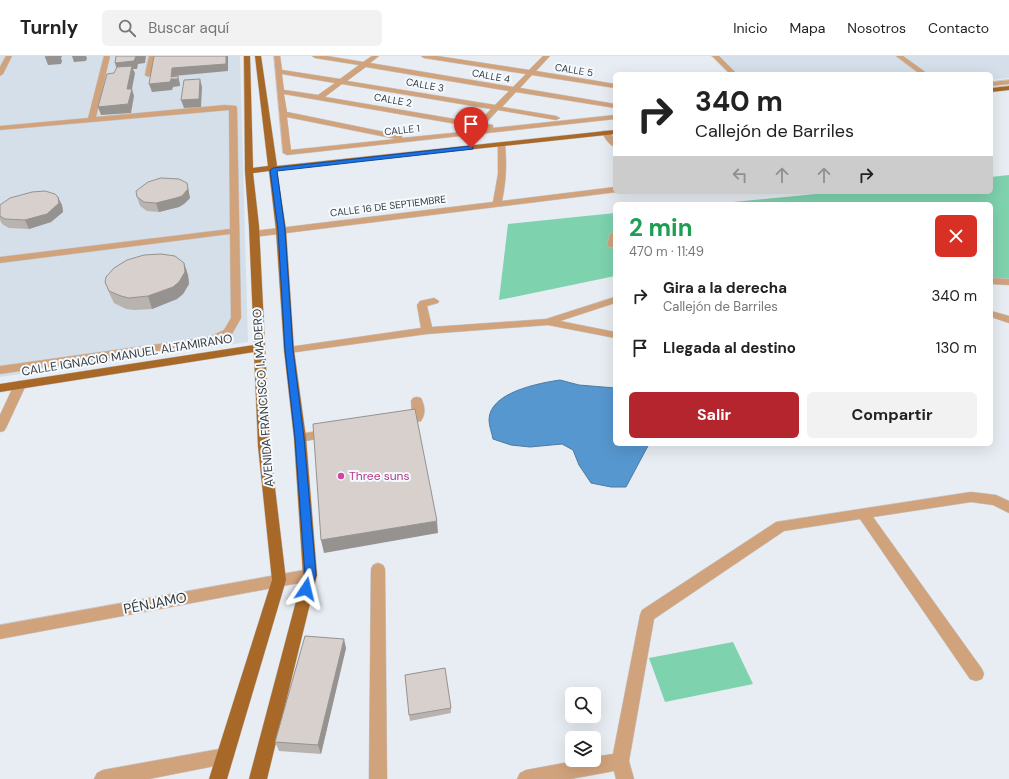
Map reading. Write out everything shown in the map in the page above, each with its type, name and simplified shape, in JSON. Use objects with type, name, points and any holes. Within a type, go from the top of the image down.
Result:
[{"type":"main road","name":"AVENIDA FRANCISCO I. MADERO","points":[[218,779],[279,580],[264,446],[254,234],[249,172],[247,56]]},
{"type":"main road","points":[[258,56],[281,230],[289,350],[300,438],[310,575],[258,779]]},
{"type":"main road","points":[[993,90],[1009,88]]},
{"type":"main road","points":[[249,172],[613,132]]},
{"type":"main road","name":"CALLE IGNACIO MANUEL ALTAMIRANO","points":[[0,388],[259,348]]},
{"type":"street","points":[[0,74],[9,56]]},
{"type":"street","points":[[0,58],[17,56]]},
{"type":"street","points":[[90,120],[107,56]]},
{"type":"street","points":[[148,75],[152,56]]},
{"type":"street","name":"CALLE 1","points":[[277,56],[287,153],[613,117]]},
{"type":"street","name":"CALLE 4","points":[[315,56],[613,106]]},
{"type":"street","points":[[319,98],[376,56]]},
{"type":"street","name":"CALLE 5","points":[[424,56],[613,86]]},
{"type":"street","name":"CALLE 5","points":[[472,133],[547,56]]},
{"type":"street","points":[[715,56],[732,72]]},
{"type":"street","points":[[899,56],[922,72]]},
{"type":"street","name":"CALLE 3","points":[[278,71],[496,107],[569,121]]},
{"type":"street","points":[[993,84],[1009,82]]},
{"type":"street","name":"CALLE 2","points":[[280,91],[502,129]]},
{"type":"street","points":[[0,128],[225,107],[233,108],[236,318],[228,332],[221,337],[212,340],[0,370]]},
{"type":"street","points":[[283,114],[411,139]]},
{"type":"street","points":[[606,133],[613,142]]},
{"type":"street","points":[[497,204],[503,181],[504,168],[501,145]]},
{"type":"street","name":"CALLE 16 DE SEPTIEMBRE","points":[[254,234],[613,190]]},
{"type":"street","points":[[0,260],[235,231]]},
{"type":"street","points":[[993,281],[1009,282]]},
{"type":"street","points":[[428,331],[422,305],[424,303],[434,301]]},
{"type":"street","points":[[547,322],[613,301]]},
{"type":"street","points":[[993,315],[1009,320]]},
{"type":"street","points":[[289,350],[428,331],[484,325],[547,322],[613,335]]},
{"type":"street","points":[[0,428],[20,385]]},
{"type":"street","points":[[389,424],[417,418],[417,401]]},
{"type":"street","points":[[300,438],[344,431]]},
{"type":"street","points":[[625,779],[620,761],[647,615],[781,526],[971,497],[996,500],[1009,508]]},
{"type":"street","points":[[863,514],[976,674]]},
{"type":"street","points":[[378,569],[378,779]]},
{"type":"street","name":"PÉNJAMO","points":[[0,632],[310,575]]},
{"type":"street","points":[[103,779],[225,756]]},
{"type":"street","points":[[526,779],[620,761]]},
{"type":"shaded area","points":[[0,56],[240,56],[248,342],[0,377]]},
{"type":"shaded area","points":[[712,56],[1009,56],[1009,78],[993,80],[993,72],[728,72]]},
{"type":"green space","points":[[1009,175],[1009,284],[993,283],[993,202],[733,202],[815,194],[993,194],[993,177]]},
{"type":"green space","points":[[613,213],[613,276],[499,300],[508,224]]},
{"type":"green space","points":[[733,642],[753,684],[665,702],[649,658]]},
{"type":"water","points":[[560,380],[579,385],[613,388],[613,446],[648,446],[626,487],[611,487],[591,483],[579,465],[573,450],[562,444],[530,447],[511,445],[493,439],[489,420],[491,410],[497,402],[517,391]]},
{"type":"building","points":[[116,56],[136,56],[134,61],[115,63]]},
{"type":"building","points":[[154,56],[226,56],[226,64],[172,68],[171,77],[178,76],[178,79],[171,79],[170,82],[149,84]]},
{"type":"building","points":[[132,66],[127,89],[132,89],[128,104],[98,107],[107,74],[114,73],[117,67]]},
{"type":"building","points":[[200,79],[199,99],[181,100],[184,80]]},
{"type":"building","points":[[161,178],[179,179],[187,183],[188,189],[182,196],[156,203],[144,202],[137,197],[136,191],[148,182]]},
{"type":"building","points":[[45,191],[55,194],[58,197],[59,203],[47,214],[25,220],[5,219],[0,216],[0,205],[10,198],[32,192]]},
{"type":"building","points":[[161,254],[175,256],[184,263],[185,272],[179,282],[173,287],[148,296],[129,298],[109,291],[105,282],[106,277],[114,268],[127,260],[144,255]]},
{"type":"building","points":[[415,409],[437,521],[321,540],[313,424]]},
{"type":"building","points":[[305,636],[344,639],[318,745],[275,742]]},
{"type":"building","points":[[445,668],[451,708],[409,715],[405,675]]},
{"type":"place","name":"Three suns","points":[[341,476]]},
{"type":"route","points":[[306,589],[310,575],[300,438],[289,350],[281,230],[273,170],[471,148]]}]
